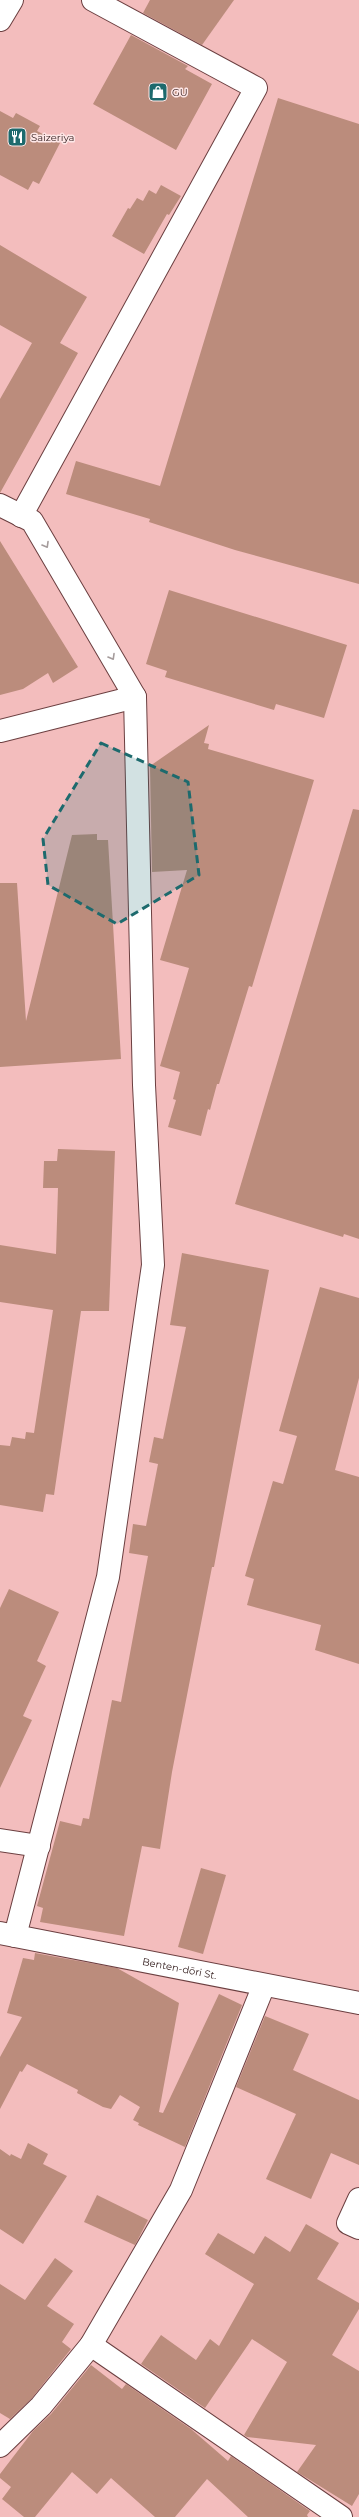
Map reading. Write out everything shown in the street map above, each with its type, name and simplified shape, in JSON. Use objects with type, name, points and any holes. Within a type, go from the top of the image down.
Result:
[{"type":"street","points":[[0,20],[12,0]]},
{"type":"street","points":[[21,516],[256,88],[93,0]]},
{"type":"street","points":[[0,505],[32,521],[135,697],[144,1085],[153,1265],[108,1577],[39,1846],[8,1934]]},
{"type":"street","points":[[0,731],[135,697]]},
{"type":"street","points":[[0,1840],[39,1846]]},
{"type":"street","name":"Benten-dōri St.","points":[[8,1934],[359,2003]]},
{"type":"street","points":[[0,2446],[40,2406],[91,2345],[181,2190],[264,1985]]},
{"type":"street","points":[[359,2199],[348,2223],[359,2228]]},
{"type":"street","points":[[91,2345],[338,2516]]},
{"type":"highlighted area","points":[[101,743],[188,782],[199,875],[117,924],[48,885],[43,839]]},
{"type":"building","points":[[150,0],[234,0],[202,45],[143,13]]},
{"type":"building","points":[[131,35],[188,66],[185,69],[212,84],[176,150],[93,104]]},
{"type":"building","points":[[278,98],[359,124],[359,584],[235,550],[149,522],[150,519],[66,494],[76,461],[160,486]]},
{"type":"building","points":[[0,111],[13,118],[16,113],[40,126],[37,131],[60,143],[39,184],[33,181],[28,190],[0,175]]},
{"type":"building","points":[[161,185],[181,196],[169,215],[167,214],[144,254],[112,236],[128,208],[130,209],[137,198],[143,201],[149,190],[156,194]]},
{"type":"building","points":[[0,245],[87,297],[60,343],[78,353],[0,493],[0,399],[32,343],[0,325]]},
{"type":"building","points":[[0,541],[78,667],[53,683],[48,673],[23,689],[0,695]]},
{"type":"building","points":[[169,590],[347,645],[324,718],[276,704],[274,710],[165,677],[167,671],[146,664]]},
{"type":"building","points":[[209,725],[204,743],[209,744],[208,749],[314,780],[252,987],[249,986],[219,1084],[217,1084],[210,1110],[208,1109],[201,1136],[168,1127],[176,1100],[173,1099],[180,1072],[160,1066],[189,968],[160,960],[187,870],[152,872],[150,766]]},
{"type":"building","points":[[353,809],[359,810],[359,1239],[344,1234],[343,1237],[235,1204]]},
{"type":"building","points":[[97,834],[97,840],[108,840],[121,1059],[0,1067],[0,883],[17,883],[26,1021],[72,835]]},
{"type":"building","points":[[58,1149],[115,1151],[109,1311],[81,1311],[54,1495],[46,1494],[43,1512],[0,1505],[0,1445],[10,1446],[12,1437],[25,1439],[26,1432],[34,1433],[53,1310],[0,1302],[0,1245],[56,1254],[58,1188],[43,1188],[44,1161],[57,1161]]},
{"type":"building","points":[[182,1253],[269,1270],[214,1567],[212,1567],[172,1772],[160,1849],[142,1846],[124,1936],[40,1922],[43,1908],[37,1906],[60,1821],[81,1826],[83,1818],[89,1819],[112,1700],[121,1702],[148,1556],[129,1553],[133,1524],[146,1526],[158,1464],[149,1462],[154,1437],[163,1439],[186,1327],[170,1325]]},
{"type":"building","points":[[320,1287],[359,1298],[359,1378],[335,1470],[359,1477],[359,1664],[315,1650],[321,1625],[247,1605],[254,1579],[245,1576],[273,1481],[283,1484],[297,1436],[279,1431]]},
{"type":"building","points":[[9,1589],[59,1612],[37,1661],[46,1666],[23,1716],[32,1720],[0,1788],[0,1608]]},
{"type":"building","points":[[201,1868],[226,1875],[203,1954],[178,1947]]},
{"type":"building","points":[[35,1953],[117,1968],[179,2003],[159,2112],[163,2113],[219,1994],[242,2005],[185,2147],[138,2125],[139,2123],[133,2120],[140,2107],[120,2095],[111,2109],[103,2107],[77,2093],[78,2090],[27,2064],[22,2072],[20,2071],[0,2109],[0,2057],[22,2017],[7,2013],[23,1958],[34,1960]]},
{"type":"building","points":[[265,2016],[309,2034],[293,2070],[359,2100],[359,2165],[331,2153],[311,2199],[266,2179],[296,2114],[236,2087]]},
{"type":"building","points":[[28,2143],[48,2154],[43,2164],[67,2176],[23,2244],[0,2229],[0,2149],[10,2156],[11,2154],[21,2159]]},
{"type":"building","points":[[97,2195],[148,2220],[135,2245],[84,2222]]},
{"type":"building","points":[[306,2224],[339,2243],[317,2279],[359,2303],[359,2309],[332,2355],[359,2371],[359,2494],[352,2506],[297,2472],[316,2445],[247,2437],[244,2435],[287,2362],[252,2339],[205,2408],[141,2364],[161,2335],[196,2360],[210,2339],[219,2346],[254,2284],[205,2254],[218,2233],[254,2254],[265,2236],[290,2252]]},
{"type":"building","points":[[55,2258],[73,2271],[47,2306],[74,2324],[62,2342],[71,2349],[32,2398],[10,2419],[0,2413],[0,2284],[25,2300]]},
{"type":"building","points":[[91,2365],[122,2389],[126,2384],[191,2429],[228,2461],[231,2456],[310,2511],[307,2515],[308,2517],[248,2517],[207,2479],[175,2517],[155,2517],[111,2478],[97,2494],[72,2472],[35,2517],[24,2517],[2,2499],[11,2487],[0,2478],[0,2474],[33,2431],[51,2414]]},
{"type":"place","name":"GU","points":[[158,92]]},
{"type":"place","name":"Saizeriya","points":[[17,137]]}]
